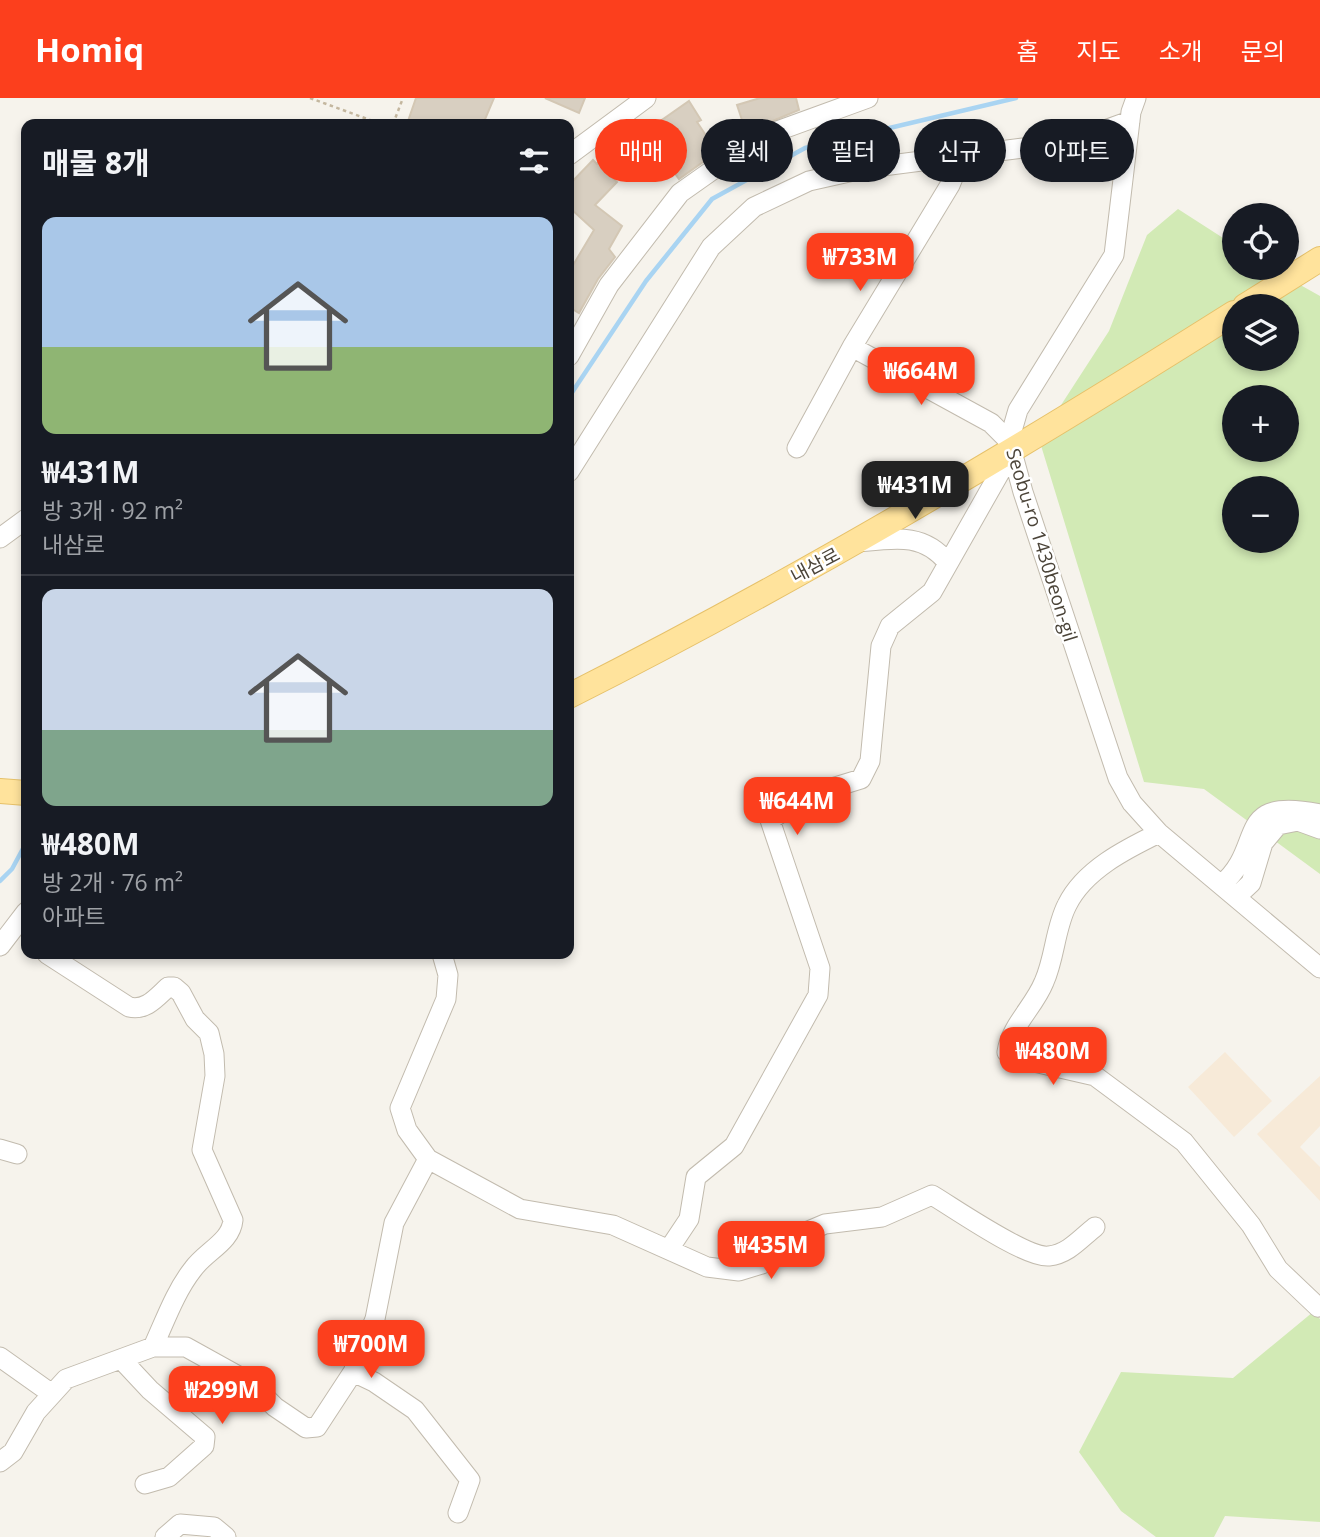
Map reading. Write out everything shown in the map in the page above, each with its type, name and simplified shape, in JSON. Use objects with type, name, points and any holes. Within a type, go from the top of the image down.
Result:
[{"type":"main road","points":[[1264,294],[1320,259]]},
{"type":"main road","name":"내삼로","points":[[574,693],[857,542],[1222,320]]},
{"type":"main road","points":[[0,791],[21,793]]},
{"type":"street","points":[[574,151],[646,98]]},
{"type":"street","points":[[575,333],[680,193],[758,138],[869,98]]},
{"type":"street","name":"Seobu-ro 1430beon-gil","points":[[1131,119],[1136,98]]},
{"type":"street","points":[[574,464],[711,247],[754,207],[808,181],[867,168],[914,162]]},
{"type":"street","points":[[797,448],[852,347],[951,182]]},
{"type":"street","name":"Seobu-ro 1430beon-gil","points":[[1123,182],[1114,255],[1018,410],[1011,446],[1023,492],[1118,778],[1132,803],[1159,833],[1320,968]]},
{"type":"street","points":[[669,1249],[689,1219],[696,1177],[734,1146],[818,995],[820,968],[770,820],[809,795],[861,779],[870,761],[881,646],[890,626],[932,592],[1011,446],[991,423],[852,347]]},
{"type":"street","points":[[0,538],[21,523]]},
{"type":"street","points":[[857,542],[896,538],[925,543],[937,549],[948,563]]},
{"type":"street","points":[[1228,891],[1250,832],[1264,814],[1292,808],[1320,814]]},
{"type":"street","points":[[1228,891],[1251,883],[1263,843],[1278,825],[1298,821],[1320,829]]},
{"type":"street","points":[[1159,833],[1121,852],[1084,882],[1067,904],[1044,983],[1009,1039],[1007,1052],[1021,1059],[1095,1076],[1184,1142],[1251,1225],[1278,1269],[1320,1306]]},
{"type":"street","points":[[12,940],[21,922]]},
{"type":"street","points":[[55,959],[129,1007],[138,1009],[146,1006],[168,987],[174,987],[195,1019],[209,1033],[215,1076],[202,1150],[233,1220],[232,1229],[228,1237],[208,1251],[187,1277],[153,1347]]},
{"type":"street","points":[[443,959],[448,975],[446,999],[400,1108],[407,1130],[428,1159],[520,1209],[613,1225],[707,1267],[739,1271],[762,1264],[781,1253],[799,1235],[825,1224],[882,1217],[932,1195],[1025,1251],[1046,1257],[1066,1252],[1095,1227]]},
{"type":"street","points":[[0,1462],[13,1452],[36,1412],[66,1379],[153,1347],[186,1347],[251,1382],[275,1407],[306,1428],[317,1427],[353,1372],[375,1319],[394,1223],[428,1159]]},
{"type":"street","points":[[0,1357],[52,1394]]},
{"type":"street","points":[[121,1359],[150,1390],[205,1437],[204,1446],[169,1477],[145,1484]]},
{"type":"street","points":[[353,1372],[374,1382],[415,1410],[470,1480],[458,1513]]},
{"type":"street","points":[[165,1537],[180,1524],[214,1527],[226,1537]]},
{"type":"path","points":[[310,98],[367,119]]},
{"type":"path","points":[[395,119],[403,98]]},
{"type":"shaded area","points":[[1225,1052],[1272,1101],[1234,1137],[1188,1087]]},
{"type":"shaded area","points":[[1320,1076],[1320,1126],[1300,1147],[1320,1167],[1320,1201],[1257,1134]]},
{"type":"green space","points":[[1178,209],[1222,237],[1222,280],[1291,280],[1320,296],[1320,874],[1204,789],[1144,782],[1039,439],[1109,331],[1147,235]]},
{"type":"green space","points":[[1313,1312],[1320,1319],[1320,1522],[1225,1516],[1214,1537],[1156,1537],[1121,1511],[1079,1452],[1121,1372],[1233,1378]]},
{"type":"building","points":[[416,98],[494,98],[485,119],[409,119]]},
{"type":"building","points":[[545,98],[585,98],[579,113]]},
{"type":"building","points":[[760,98],[796,98],[799,110],[777,119],[742,119],[737,105]]},
{"type":"building","points":[[689,101],[701,120],[697,122],[701,128],[701,163],[687,173],[687,119],[663,119]]},
{"type":"building","points":[[593,160],[595,182],[617,182],[595,205],[622,226],[609,249],[615,257],[598,279],[579,313],[574,310],[574,264],[594,230],[574,212],[574,180]]},
{"type":"waterway","points":[[574,389],[646,281],[712,199],[805,148],[1016,98]]},
{"type":"waterway","points":[[0,881],[12,869],[21,852]]}]
